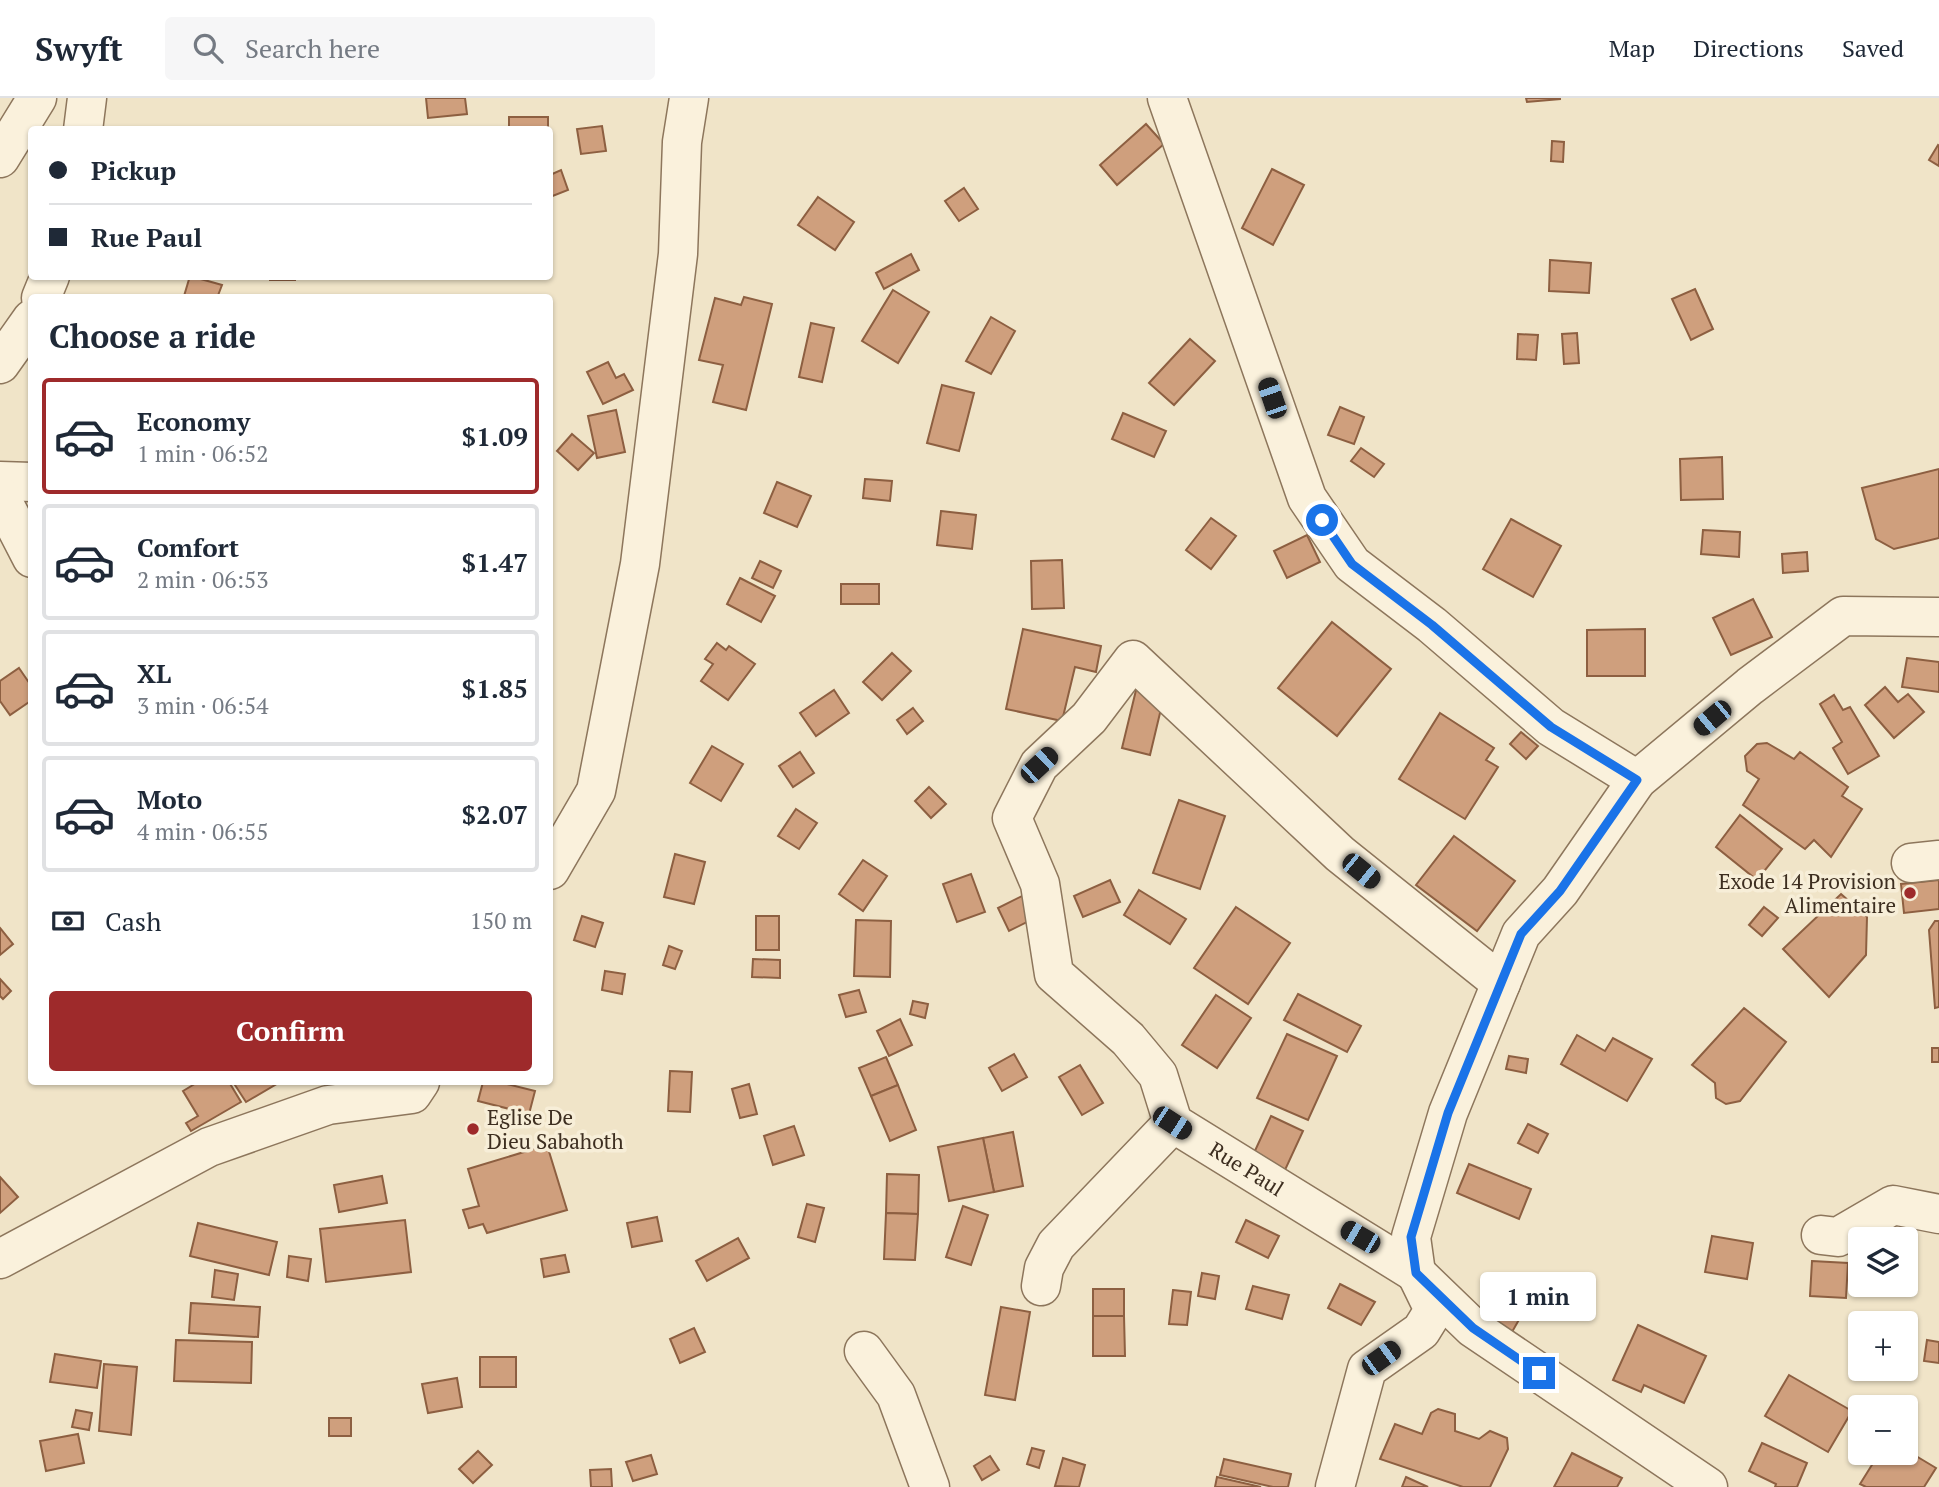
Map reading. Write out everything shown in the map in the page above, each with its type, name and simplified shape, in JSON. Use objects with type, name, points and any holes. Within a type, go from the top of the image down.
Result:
[{"type":"street","points":[[0,158],[37,98]]},
{"type":"street","points":[[84,126],[87,98]]},
{"type":"street","points":[[553,865],[596,791],[640,564],[678,254],[682,142],[689,98]]},
{"type":"street","points":[[1167,98],[1307,498],[1352,564],[1432,625],[1551,727],[1637,780]]},
{"type":"street","points":[[0,364],[28,325]]},
{"type":"street","points":[[0,481],[28,482]]},
{"type":"street","points":[[0,496],[28,550]]},
{"type":"street","points":[[1335,1487],[1367,1369],[1421,1331],[1434,1310],[1416,1273],[1411,1237],[1448,1113],[1521,934],[1560,891],[1637,780],[1750,686],[1843,615],[1939,617]]},
{"type":"street","points":[[1041,1286],[1044,1268],[1056,1245],[1172,1123],[1158,1075],[1128,1039],[1054,974],[1040,884],[1012,818],[1039,765],[1089,718],[1133,660],[1340,854],[1501,983]]},
{"type":"street","points":[[0,1259],[209,1147],[328,1105],[412,1094],[418,1085]]},
{"type":"street","name":"Rue Paul","points":[[1172,1123],[1416,1273],[1473,1328],[1708,1487]]},
{"type":"street","points":[[1821,1235],[1838,1237],[1893,1205],[1939,1214]]},
{"type":"street","points":[[864,1351],[896,1395],[930,1487]]},
{"type":"building","points":[[426,98],[465,98],[467,114],[428,118]]},
{"type":"building","points":[[1526,98],[1560,98],[1560,99],[1527,102]]},
{"type":"building","points":[[509,117],[548,117],[548,126],[509,126]]},
{"type":"building","points":[[1146,124],[1164,144],[1117,185],[1100,165]]},
{"type":"building","points":[[602,126],[606,151],[581,154],[577,129]]},
{"type":"building","points":[[1552,141],[1564,142],[1563,162],[1551,161]]},
{"type":"building","points":[[1939,146],[1939,166],[1929,160]]},
{"type":"building","points":[[1272,169],[1304,185],[1273,245],[1242,228]]},
{"type":"building","points":[[561,170],[568,190],[553,196],[553,174]]},
{"type":"building","points":[[964,188],[978,209],[959,221],[945,201]]},
{"type":"building","points":[[818,197],[854,222],[835,250],[798,225]]},
{"type":"building","points":[[911,254],[919,270],[884,289],[876,273]]},
{"type":"building","points":[[1550,260],[1591,263],[1589,293],[1549,291]]},
{"type":"building","points":[[189,280],[204,280],[222,285],[219,294],[185,294]]},
{"type":"building","points":[[1695,289],[1713,329],[1691,340],[1672,299]]},
{"type":"building","points":[[893,290],[929,312],[898,363],[862,341]]},
{"type":"building","points":[[744,297],[772,304],[746,410],[713,402],[723,365],[699,360],[715,298],[741,305]]},
{"type":"building","points":[[991,317],[1015,331],[991,374],[966,361]]},
{"type":"building","points":[[811,323],[834,328],[822,382],[799,377]]},
{"type":"building","points":[[1577,333],[1579,363],[1564,364],[1562,334]]},
{"type":"building","points":[[1518,334],[1538,335],[1536,360],[1517,359]]},
{"type":"building","points":[[1190,339],[1215,361],[1174,405],[1149,383]]},
{"type":"building","points":[[608,362],[616,378],[624,374],[633,390],[603,404],[587,372]]},
{"type":"building","points":[[942,385],[974,393],[959,451],[927,443]]},
{"type":"building","points":[[1340,407],[1364,417],[1354,444],[1328,435]]},
{"type":"building","points":[[616,410],[625,452],[597,458],[588,416]]},
{"type":"building","points":[[1123,413],[1166,431],[1154,457],[1112,439]]},
{"type":"building","points":[[572,434],[594,453],[578,470],[557,451]]},
{"type":"building","points":[[1361,448],[1384,464],[1374,477],[1351,461]]},
{"type":"building","points":[[1722,457],[1723,499],[1681,500],[1680,459]]},
{"type":"building","points":[[1939,469],[1939,538],[1894,549],[1876,539],[1862,488]]},
{"type":"building","points":[[865,479],[892,481],[890,501],[863,498]]},
{"type":"building","points":[[777,482],[811,496],[797,527],[764,513]]},
{"type":"building","points":[[941,511],[976,515],[972,549],[937,545]]},
{"type":"building","points":[[1211,518],[1236,536],[1211,569],[1186,550]]},
{"type":"building","points":[[1511,519],[1561,546],[1533,597],[1483,569]]},
{"type":"building","points":[[1703,530],[1740,532],[1739,557],[1701,554]]},
{"type":"building","points":[[1307,535],[1320,562],[1287,578],[1274,551]]},
{"type":"building","points":[[1807,552],[1808,571],[1783,573],[1782,554]]},
{"type":"building","points":[[1062,560],[1064,608],[1032,609],[1031,561]]},
{"type":"building","points":[[760,561],[781,571],[773,588],[752,578]]},
{"type":"building","points":[[740,578],[775,596],[761,622],[727,604]]},
{"type":"building","points":[[841,584],[879,584],[879,604],[841,604]]},
{"type":"building","points":[[1753,599],[1772,637],[1731,655],[1713,618]]},
{"type":"building","points":[[1332,622],[1391,669],[1337,736],[1278,688]]},
{"type":"building","points":[[1023,629],[1101,646],[1096,672],[1075,667],[1062,721],[1006,709]]},
{"type":"building","points":[[1645,629],[1645,676],[1587,676],[1587,630]]},
{"type":"building","points":[[717,643],[726,650],[729,646],[755,664],[728,700],[701,681],[713,664],[705,659]]},
{"type":"building","points":[[892,653],[911,671],[882,700],[863,682]]},
{"type":"building","points":[[1907,658],[1939,662],[1939,692],[1902,687]]},
{"type":"building","points":[[19,668],[28,681],[28,703],[10,715],[0,701],[0,681]]},
{"type":"building","points":[[1137,686],[1165,692],[1150,755],[1122,748]]},
{"type":"building","points":[[1885,687],[1898,702],[1908,694],[1924,712],[1894,738],[1865,705]]},
{"type":"building","points":[[834,690],[849,713],[816,736],[800,713]]},
{"type":"building","points":[[1834,695],[1843,710],[1850,707],[1879,756],[1848,774],[1833,748],[1842,742],[1820,704]]},
{"type":"building","points":[[913,708],[923,721],[907,734],[897,720]]},
{"type":"building","points":[[1440,713],[1494,748],[1486,760],[1498,767],[1465,819],[1399,779]]},
{"type":"building","points":[[1521,732],[1538,746],[1526,759],[1510,744]]},
{"type":"building","points":[[1767,743],[1794,759],[1800,752],[1848,787],[1842,796],[1862,809],[1831,857],[1814,840],[1805,849],[1743,805],[1759,779],[1747,771],[1745,756],[1757,744]]},
{"type":"building","points":[[712,746],[743,764],[721,801],[690,783]]},
{"type":"building","points":[[800,752],[814,773],[793,787],[779,766]]},
{"type":"building","points":[[929,787],[946,804],[931,818],[915,801]]},
{"type":"building","points":[[1179,800],[1225,816],[1200,889],[1153,873]]},
{"type":"building","points":[[796,809],[817,823],[799,849],[778,836]]},
{"type":"building","points":[[1740,815],[1782,849],[1757,880],[1716,847]]},
{"type":"building","points":[[1454,836],[1515,881],[1477,931],[1416,885]]},
{"type":"building","points":[[675,854],[705,862],[694,904],[664,897]]},
{"type":"building","points":[[863,860],[887,876],[863,911],[839,894]]},
{"type":"building","points":[[971,874],[985,912],[957,922],[943,884]]},
{"type":"building","points":[[1110,880],[1120,902],[1083,917],[1074,896]]},
{"type":"building","points":[[1939,880],[1939,909],[1904,913],[1901,884]]},
{"type":"building","points":[[1139,890],[1186,919],[1170,944],[1124,915]]},
{"type":"building","points":[[1028,893],[1039,916],[1009,931],[998,908]]},
{"type":"building","points":[[1841,894],[1867,917],[1866,955],[1829,997],[1783,949]]},
{"type":"building","points":[[1236,907],[1290,943],[1248,1004],[1194,968]]},
{"type":"building","points":[[1764,907],[1778,918],[1762,936],[1749,925]]},
{"type":"building","points":[[582,916],[603,923],[595,947],[574,940]]},
{"type":"building","points":[[756,916],[779,916],[779,950],[756,950]]},
{"type":"building","points":[[856,920],[891,921],[890,977],[854,976]]},
{"type":"building","points":[[1935,921],[1939,921],[1939,1007],[1935,1008],[1929,930]]},
{"type":"building","points":[[0,928],[13,944],[0,955]]},
{"type":"building","points":[[669,946],[682,951],[675,969],[663,965]]},
{"type":"building","points":[[753,959],[780,960],[780,978],[752,977]]},
{"type":"building","points":[[605,971],[625,974],[622,994],[602,990]]},
{"type":"building","points":[[0,979],[11,991],[3,999],[0,996]]},
{"type":"building","points":[[859,990],[866,1012],[846,1017],[839,995]]},
{"type":"building","points":[[1298,994],[1361,1026],[1347,1052],[1284,1020]]},
{"type":"building","points":[[1216,995],[1251,1018],[1217,1068],[1182,1045]]},
{"type":"building","points":[[913,1001],[928,1004],[925,1018],[910,1014]]},
{"type":"building","points":[[1744,1008],[1786,1042],[1740,1101],[1726,1104],[1716,1098],[1715,1083],[1692,1065]]},
{"type":"building","points":[[900,1019],[912,1045],[889,1056],[877,1031]]},
{"type":"building","points":[[1287,1034],[1337,1056],[1308,1120],[1257,1098]]},
{"type":"building","points":[[1577,1035],[1605,1051],[1613,1038],[1652,1059],[1627,1101],[1561,1064]]},
{"type":"building","points":[[1932,1048],[1939,1048],[1939,1062],[1932,1062]]},
{"type":"building","points":[[1014,1054],[1027,1077],[1002,1091],[989,1068]]},
{"type":"building","points":[[1509,1056],[1528,1059],[1526,1073],[1506,1069]]},
{"type":"building","points":[[886,1057],[898,1085],[871,1096],[859,1068]]},
{"type":"building","points":[[1080,1065],[1103,1103],[1082,1115],[1059,1077]]},
{"type":"building","points":[[670,1071],[692,1072],[690,1112],[668,1111]]},
{"type":"building","points":[[749,1084],[757,1114],[740,1118],[732,1089]]},
{"type":"building","points":[[193,1085],[231,1085],[241,1102],[191,1131],[186,1123],[198,1116],[183,1091]]},
{"type":"building","points":[[235,1085],[275,1085],[246,1102]]},
{"type":"building","points":[[482,1085],[511,1085],[535,1091],[529,1114],[478,1101]]},
{"type":"building","points":[[898,1085],[916,1130],[890,1141],[871,1096]]},
{"type":"building","points":[[1271,1116],[1303,1131],[1285,1170],[1253,1155]]},
{"type":"building","points":[[1528,1124],[1548,1134],[1538,1153],[1518,1143]]},
{"type":"building","points":[[794,1126],[804,1155],[773,1165],[764,1136]]},
{"type":"building","points":[[1013,1132],[1023,1186],[994,1192],[983,1138]]},
{"type":"building","points":[[983,1138],[994,1192],[949,1201],[938,1147]]},
{"type":"building","points":[[547,1145],[567,1210],[487,1233],[483,1224],[469,1228],[463,1210],[479,1206],[468,1169]]},
{"type":"building","points":[[1469,1164],[1531,1189],[1519,1219],[1457,1193]]},
{"type":"building","points":[[887,1174],[919,1175],[918,1214],[886,1213]]},
{"type":"building","points":[[382,1176],[387,1203],[339,1212],[334,1185]]},
{"type":"building","points":[[0,1177],[18,1197],[0,1213]]},
{"type":"building","points":[[807,1204],[824,1208],[815,1242],[798,1237]]},
{"type":"building","points":[[963,1206],[988,1215],[971,1265],[946,1257]]},
{"type":"building","points":[[886,1213],[918,1214],[915,1260],[884,1259]]},
{"type":"building","points":[[657,1217],[662,1241],[632,1247],[627,1223]]},
{"type":"building","points":[[405,1220],[411,1272],[326,1282],[320,1229]]},
{"type":"building","points":[[1246,1220],[1279,1236],[1268,1258],[1236,1242]]},
{"type":"building","points":[[198,1223],[277,1242],[269,1275],[190,1256]]},
{"type":"building","points":[[1712,1236],[1753,1243],[1747,1279],[1705,1272]]},
{"type":"building","points":[[738,1238],[749,1258],[707,1281],[696,1261]]},
{"type":"building","points":[[565,1255],[569,1272],[544,1277],[541,1259]]},
{"type":"building","points":[[289,1256],[311,1259],[308,1281],[287,1277]]},
{"type":"building","points":[[1812,1261],[1848,1263],[1846,1298],[1810,1296]]},
{"type":"building","points":[[215,1270],[238,1274],[234,1300],[212,1297]]},
{"type":"building","points":[[1202,1273],[1219,1276],[1215,1299],[1198,1296]]},
{"type":"building","points":[[1340,1284],[1375,1302],[1361,1325],[1328,1308]]},
{"type":"building","points":[[1253,1286],[1289,1295],[1282,1319],[1246,1309]]},
{"type":"building","points":[[1093,1289],[1124,1289],[1124,1316],[1093,1316]]},
{"type":"building","points":[[1173,1290],[1191,1292],[1187,1325],[1169,1324]]},
{"type":"building","points":[[1500,1298],[1524,1311],[1512,1332],[1489,1320]]},
{"type":"building","points":[[191,1303],[260,1307],[258,1337],[189,1333]]},
{"type":"building","points":[[1001,1307],[1030,1312],[1015,1400],[985,1395]]},
{"type":"building","points":[[1093,1316],[1124,1316],[1125,1356],[1093,1356]]},
{"type":"building","points":[[1638,1325],[1706,1356],[1684,1403],[1644,1385],[1641,1392],[1613,1380]]},
{"type":"building","points":[[694,1328],[705,1352],[680,1363],[670,1339]]},
{"type":"building","points":[[176,1340],[252,1342],[251,1383],[174,1381]]},
{"type":"building","points":[[1927,1340],[1939,1342],[1939,1363],[1924,1361]]},
{"type":"building","points":[[55,1354],[101,1361],[97,1388],[50,1382]]},
{"type":"building","points":[[480,1357],[516,1357],[516,1387],[480,1387]]},
{"type":"building","points":[[104,1364],[137,1367],[131,1435],[99,1431]]},
{"type":"building","points":[[1789,1375],[1848,1409],[1848,1418],[1828,1452],[1765,1416]]},
{"type":"building","points":[[457,1378],[462,1407],[428,1413],[422,1384]]},
{"type":"building","points":[[1438,1409],[1455,1414],[1455,1431],[1479,1439],[1490,1431],[1507,1438],[1508,1449],[1490,1487],[1463,1487],[1380,1459],[1395,1424],[1422,1434],[1431,1413]]},
{"type":"building","points":[[76,1410],[92,1413],[89,1430],[72,1427]]},
{"type":"building","points":[[329,1418],[351,1418],[351,1436],[329,1436]]},
{"type":"building","points":[[78,1434],[84,1463],[46,1471],[40,1441]]},
{"type":"building","points":[[1762,1443],[1807,1463],[1797,1487],[1775,1487],[1776,1484],[1749,1471]]},
{"type":"building","points":[[1032,1448],[1044,1451],[1039,1468],[1027,1464]]},
{"type":"building","points":[[478,1451],[492,1465],[473,1483],[459,1469]]},
{"type":"building","points":[[1572,1453],[1622,1478],[1617,1487],[1554,1487]]},
{"type":"building","points":[[651,1455],[657,1474],[633,1481],[626,1462]]},
{"type":"building","points":[[990,1456],[999,1470],[982,1480],[974,1466]]},
{"type":"building","points":[[1918,1457],[1936,1468],[1924,1487],[1866,1487],[1860,1484],[1872,1465],[1918,1465]]},
{"type":"building","points":[[1063,1458],[1085,1465],[1079,1487],[1055,1486]]},
{"type":"building","points":[[1224,1459],[1291,1474],[1288,1487],[1273,1487],[1220,1475]]},
{"type":"building","points":[[611,1469],[612,1487],[591,1487],[590,1470]]},
{"type":"building","points":[[1217,1477],[1261,1487],[1215,1487]]},
{"type":"building","points":[[1406,1477],[1428,1487],[1402,1487]]},
{"type":"place","name":"Exode 14 Provision Alimentaire","points":[[1910,893]]},
{"type":"place","name":"Eglise De Dieu Sabahoth","points":[[473,1129]]},
{"type":"route","points":[[1322,520],[1352,564],[1432,625],[1551,727],[1637,780],[1560,891],[1521,934],[1448,1113],[1411,1237],[1416,1273],[1473,1328],[1539,1373]]}]
